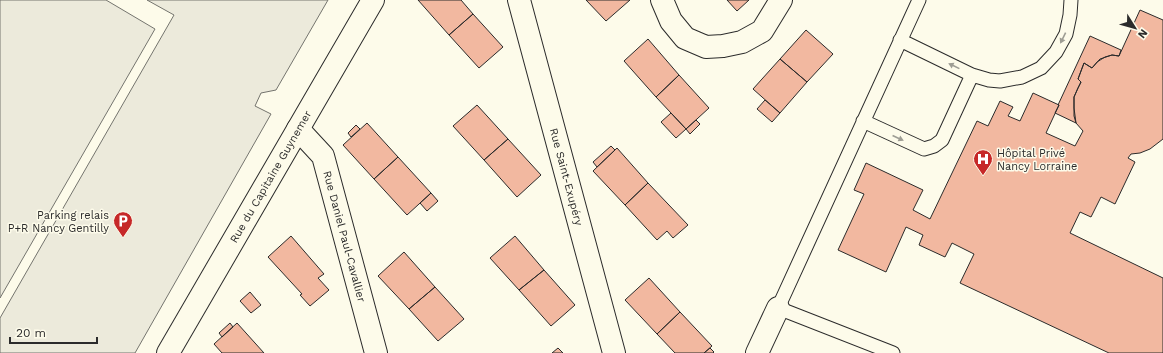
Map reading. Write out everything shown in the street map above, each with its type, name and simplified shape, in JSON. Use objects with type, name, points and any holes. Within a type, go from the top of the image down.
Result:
[{"type":"street","name":"Rue du Capitaine Guynemer","points":[[168,353],[373,0]]},
{"type":"street","name":"Rue Saint-Exupéry","points":[[519,0],[614,353]]},
{"type":"street","points":[[662,0],[671,21],[685,38],[706,47],[723,46],[742,42],[762,31],[781,0]]},
{"type":"street","name":"Rue Daniel Paul-Cavallier","points":[[298,129],[323,156],[376,353]]},
{"type":"street","points":[[757,353],[778,308]]},
{"type":"lane","points":[[892,353],[778,308],[919,0]]},
{"type":"lane","points":[[900,40],[972,75],[989,80],[1000,81],[1022,77],[1041,68],[1056,52],[1066,34],[1071,0]]},
{"type":"lane","points":[[863,121],[924,149],[934,146],[942,140],[972,75]]},
{"type":"shaded area","points":[[0,0],[106,0],[155,29],[0,298]]},
{"type":"shaded area","name":"Parking relais P+R Nancy Gentilly","points":[[147,0],[328,0],[276,90],[261,93],[255,106],[271,114],[135,353],[0,353],[0,318],[174,15]]},
{"type":"building","points":[[418,0],[461,0],[473,14],[449,35]]},
{"type":"building","points":[[586,0],[630,0],[606,21]]},
{"type":"building","points":[[727,0],[749,0],[737,11]]},
{"type":"building","points":[[1140,10],[1163,20],[1163,139],[1150,149],[1140,153],[1131,154],[1128,158],[1135,162],[1115,204],[1101,197],[1091,217],[1080,212],[1070,233],[1163,278],[1163,353],[1109,353],[960,283],[974,254],[952,243],[945,257],[919,245],[923,235],[906,227],[886,272],[838,250],[864,194],[854,190],[866,163],[923,190],[913,210],[930,219],[977,121],[988,126],[1000,101],[1013,107],[1008,116],[1020,121],[1033,93],[1059,105],[1046,133],[1075,146],[1083,131],[1076,123],[1074,116],[1074,97],[1081,82],[1078,79],[1084,63],[1092,68],[1097,62],[1105,57],[1112,55],[1119,56]]},
{"type":"building","points":[[473,14],[503,47],[479,68],[449,35]]},
{"type":"building","points":[[806,30],[833,54],[807,82],[780,59]]},
{"type":"building","points":[[1090,36],[1121,50],[1119,56],[1112,55],[1100,59],[1092,68],[1084,63],[1078,79],[1081,82],[1074,97],[1076,123],[1055,113]]},
{"type":"building","points":[[648,39],[679,75],[656,97],[624,61]]},
{"type":"building","points":[[780,59],[807,82],[780,113],[753,89]]},
{"type":"building","points":[[679,75],[709,108],[686,129],[656,97]]},
{"type":"building","points":[[765,100],[780,113],[772,122],[757,109]]},
{"type":"building","points":[[477,105],[508,139],[484,160],[453,126]]},
{"type":"building","points":[[671,113],[686,129],[676,138],[661,122]]},
{"type":"building","points":[[696,120],[700,124],[690,134],[686,129]]},
{"type":"building","points":[[367,123],[398,157],[374,179],[343,145]]},
{"type":"building","points":[[356,125],[360,129],[351,137],[348,133]]},
{"type":"building","points":[[508,139],[541,175],[517,197],[484,160]]},
{"type":"building","points":[[611,146],[615,150],[597,167],[593,162]]},
{"type":"building","points":[[617,148],[648,183],[625,205],[593,171]]},
{"type":"building","points":[[398,157],[431,193],[407,215],[374,179]]},
{"type":"building","points":[[648,183],[688,225],[673,238],[667,231],[657,240],[625,205]]},
{"type":"building","points":[[431,193],[438,201],[427,211],[420,203]]},
{"type":"building","points":[[291,236],[324,274],[318,278],[329,290],[310,306],[300,295],[302,294],[268,257]]},
{"type":"building","points":[[515,236],[544,270],[519,290],[490,258]]},
{"type":"building","points":[[404,252],[435,287],[409,309],[378,276]]},
{"type":"building","points":[[544,270],[575,305],[551,326],[519,290]]},
{"type":"building","points":[[649,278],[680,312],[657,334],[625,300]]},
{"type":"building","points":[[435,287],[464,319],[438,341],[409,309]]},
{"type":"building","points":[[250,292],[261,305],[251,313],[240,301]]},
{"type":"building","points":[[680,312],[712,346],[704,353],[675,353],[657,334]]},
{"type":"building","points":[[230,323],[233,327],[222,337],[219,333]]},
{"type":"building","points":[[237,323],[264,353],[222,353],[214,344]]},
{"type":"building","points":[[558,348],[563,353],[552,353]]},
{"type":"building","points":[[710,348],[714,352],[713,353],[704,353]]},
{"type":"place","name":"Hôpital Privé Nancy Lorraine","points":[[983,176]]},
{"type":"place","name":"Parking relais P+R Nancy Gentilly","points":[[123,238]]}]
